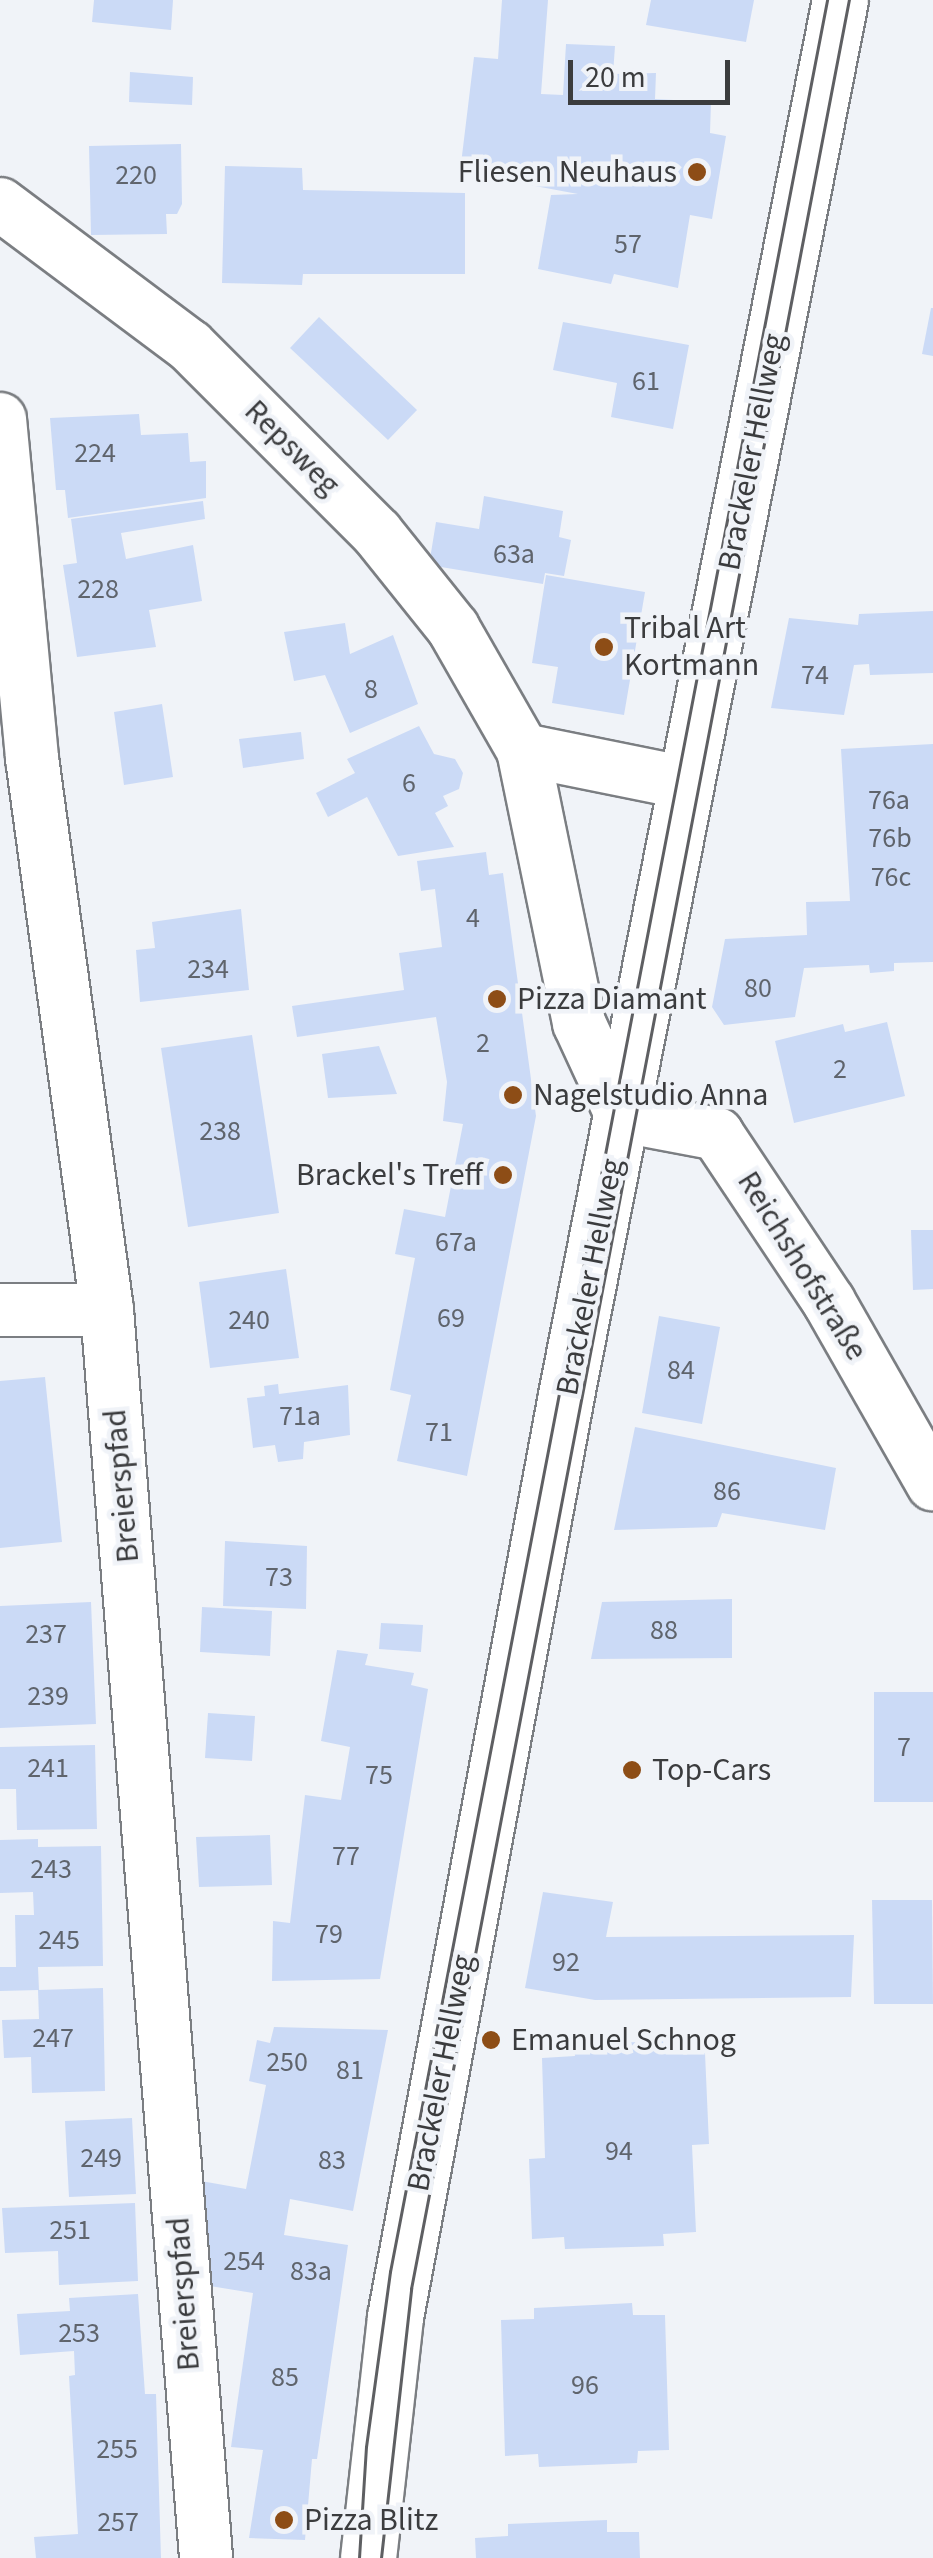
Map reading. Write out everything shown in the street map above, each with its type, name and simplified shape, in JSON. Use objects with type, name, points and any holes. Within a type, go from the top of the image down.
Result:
[{"type":"main road","name":"Brackeler Hellweg","points":[[368,2558],[396,2318],[622,1116],[840,0]]},
{"type":"street","name":"Repsweg","points":[[0,204],[190,346],[377,533],[453,628],[522,750],[579,1023],[622,1116]]},
{"type":"street","name":"Breierspfad","points":[[0,419],[32,758],[107,1310],[206,2558]]},
{"type":"street","points":[[522,750],[686,783]]},
{"type":"street","name":"Reichshofstraße","points":[[622,1116],[717,1134],[829,1302],[933,1484]]},
{"type":"street","points":[[0,1310],[107,1310]]},
{"type":"building","points":[[94,0],[173,0],[171,30],[92,22]]},
{"type":"building","points":[[502,0],[548,0],[541,94],[563,95],[566,44],[615,46],[613,74],[656,73],[655,99],[711,102],[710,133],[726,136],[712,219],[690,215],[678,288],[614,274],[611,284],[538,269],[551,195],[578,194],[460,172],[474,57],[498,59]]},
{"type":"building","points":[[651,0],[754,0],[746,42],[646,25]]},
{"type":"building","points":[[130,72],[193,77],[192,105],[129,102]]},
{"type":"building","points":[[181,144],[182,204],[177,214],[166,214],[167,234],[91,235],[89,146]]},
{"type":"building","points":[[225,166],[302,168],[303,190],[465,193],[465,274],[303,274],[302,285],[222,283]]},
{"type":"building","points":[[933,308],[933,356],[922,354]]},
{"type":"building","points":[[319,317],[417,410],[388,440],[290,348]]},
{"type":"building","points":[[563,322],[689,345],[673,429],[611,417],[617,383],[553,370]]},
{"type":"building","points":[[139,414],[141,435],[188,433],[190,462],[206,461],[206,498],[68,518],[65,490],[56,490],[50,418]]},
{"type":"building","points":[[484,496],[563,511],[559,537],[571,540],[564,576],[545,573],[543,584],[429,565],[436,522],[479,529]]},
{"type":"building","points":[[203,501],[205,519],[121,533],[126,559],[193,545],[202,601],[149,610],[156,647],[77,657],[63,565],[77,563],[71,519]]},
{"type":"building","points":[[546,575],[645,592],[624,715],[552,703],[558,667],[532,663]]},
{"type":"building","points":[[933,611],[933,673],[870,675],[869,664],[854,665],[844,715],[771,708],[789,618],[858,625],[859,614]]},
{"type":"building","points":[[345,623],[350,654],[393,635],[418,704],[350,733],[325,675],[294,681],[284,632]]},
{"type":"building","points":[[162,704],[173,777],[124,785],[114,712]]},
{"type":"building","points":[[419,726],[434,754],[455,759],[463,773],[459,789],[443,796],[448,806],[435,813],[454,847],[398,856],[367,797],[328,817],[316,793],[355,773],[347,759]]},
{"type":"building","points":[[301,732],[304,759],[243,768],[239,739]]},
{"type":"building","points":[[933,744],[933,962],[894,963],[894,971],[870,973],[869,965],[804,968],[795,1017],[724,1025],[712,1007],[725,939],[807,935],[806,902],[850,901],[841,749]]},
{"type":"building","points":[[486,852],[489,875],[503,873],[536,1116],[467,1476],[397,1461],[411,1395],[390,1390],[415,1258],[395,1254],[404,1209],[445,1217],[463,1124],[443,1121],[447,1082],[436,1017],[297,1037],[292,1006],[404,990],[399,953],[442,947],[435,889],[421,891],[417,861]]},
{"type":"building","points":[[241,909],[249,990],[140,1002],[136,950],[155,948],[152,922]]},
{"type":"building","points":[[887,1022],[905,1096],[794,1123],[775,1041],[843,1024],[845,1032]]},
{"type":"building","points":[[252,1035],[279,1213],[188,1227],[161,1048]]},
{"type":"building","points":[[379,1046],[397,1094],[328,1098],[322,1054]]},
{"type":"building","points":[[911,1230],[933,1230],[933,1289],[913,1290]]},
{"type":"building","points":[[286,1269],[299,1358],[210,1368],[199,1282]]},
{"type":"building","points":[[659,1316],[720,1327],[702,1424],[642,1413]]},
{"type":"building","points":[[45,1377],[62,1542],[0,1548],[0,1381]]},
{"type":"building","points":[[278,1384],[279,1394],[348,1385],[350,1435],[304,1442],[303,1459],[278,1462],[275,1445],[253,1448],[247,1398],[265,1396],[264,1386]]},
{"type":"building","points":[[635,1427],[836,1468],[825,1530],[722,1513],[717,1527],[614,1530]]},
{"type":"building","points":[[225,1541],[307,1546],[306,1609],[223,1606]]},
{"type":"building","points":[[732,1599],[732,1658],[591,1659],[602,1602]]},
{"type":"building","points":[[91,1602],[96,1724],[0,1728],[0,1606]]},
{"type":"building","points":[[202,1607],[272,1611],[270,1656],[200,1652]]},
{"type":"building","points":[[381,1623],[423,1625],[421,1652],[379,1649]]},
{"type":"building","points":[[337,1650],[368,1654],[365,1665],[414,1673],[411,1685],[428,1689],[380,1979],[272,1981],[273,1921],[290,1923],[305,1795],[341,1800],[350,1747],[321,1741]]},
{"type":"building","points":[[874,1692],[933,1692],[933,1802],[874,1802]]},
{"type":"building","points":[[208,1713],[255,1716],[252,1761],[205,1758]]},
{"type":"building","points":[[95,1745],[97,1829],[17,1830],[16,1789],[0,1789],[0,1747]]},
{"type":"building","points":[[270,1835],[272,1885],[199,1887],[196,1837]]},
{"type":"building","points":[[38,1839],[38,1847],[101,1846],[103,1966],[38,1967],[39,1990],[0,1991],[0,1967],[16,1967],[15,1915],[34,1915],[33,1892],[0,1893],[0,1840]]},
{"type":"building","points":[[543,1892],[613,1902],[606,1937],[854,1935],[851,1997],[595,2000],[525,1988]]},
{"type":"building","points":[[872,1900],[932,1900],[933,2004],[874,2004]]},
{"type":"building","points":[[103,1988],[105,2091],[32,2093],[31,2057],[4,2058],[2,2020],[39,2019],[38,1990]]},
{"type":"building","points":[[274,2027],[388,2030],[353,2211],[290,2199],[284,2235],[348,2245],[317,2459],[312,2459],[305,2540],[249,2538],[263,2450],[231,2447],[253,2293],[210,2286],[201,2181],[246,2189],[266,2085],[249,2081],[257,2040],[270,2043]]},
{"type":"building","points":[[674,2041],[673,2053],[705,2053],[709,2144],[692,2145],[696,2232],[663,2234],[664,2246],[565,2249],[564,2237],[532,2239],[529,2159],[545,2158],[542,2058],[575,2056],[574,2044]]},
{"type":"building","points":[[132,2118],[136,2194],[69,2197],[65,2121]]},
{"type":"building","points":[[135,2203],[138,2281],[59,2285],[58,2251],[5,2253],[2,2208]]},
{"type":"building","points":[[138,2294],[145,2394],[156,2394],[161,2558],[36,2558],[34,2537],[78,2534],[69,2376],[75,2375],[74,2351],[20,2355],[17,2314],[70,2311],[69,2298]]},
{"type":"building","points":[[632,2303],[633,2315],[665,2315],[669,2450],[638,2451],[637,2463],[539,2467],[538,2454],[505,2456],[501,2320],[534,2319],[534,2308]]},
{"type":"building","points":[[607,2520],[607,2532],[639,2532],[640,2558],[476,2558],[475,2538],[508,2536],[508,2524]]},
{"type":"tram line","points":[[359,2558],[366,2447],[390,2272],[827,0]]},
{"type":"tram line","points":[[381,2558],[411,2289],[849,0]]},
{"type":"place","name":"Fliesen Neuhaus","points":[[697,172]]},
{"type":"place","name":"Tribal Art Kortmann","points":[[604,647]]},
{"type":"place","name":"Pizza Diamant","points":[[497,999]]},
{"type":"place","name":"Nagelstudio Anna","points":[[513,1095]]},
{"type":"place","name":"Brackel's Treff","points":[[503,1175]]},
{"type":"place","name":"Top-Cars","points":[[632,1770]]},
{"type":"place","name":"Emanuel Schnog","points":[[491,2040]]},
{"type":"place","name":"Pizza Blitz","points":[[284,2520]]}]
